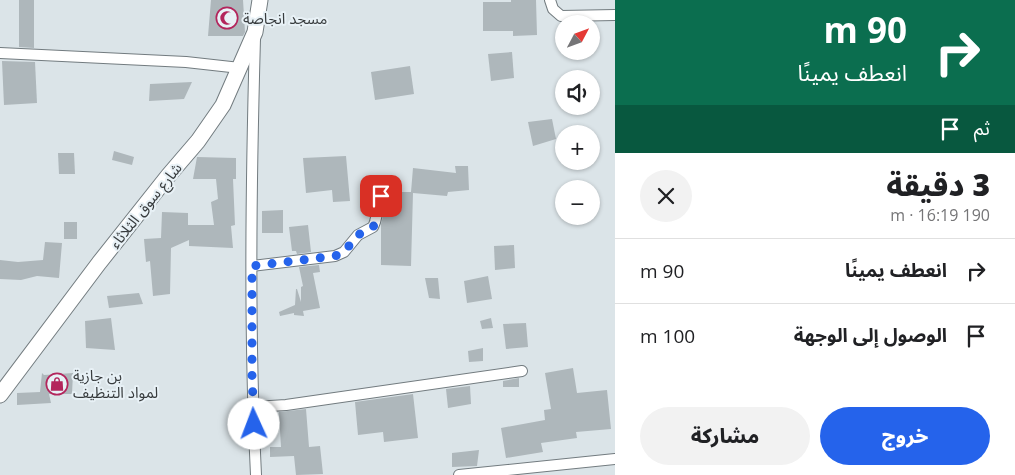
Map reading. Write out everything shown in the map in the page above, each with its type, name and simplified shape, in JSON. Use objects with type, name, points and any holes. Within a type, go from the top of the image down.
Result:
[{"type":"street","name":"شارع سوق الثلاثاء","points":[[0,395],[99,263],[198,141],[223,105],[255,32],[260,0]]},
{"type":"street","points":[[550,0],[553,9],[561,16],[615,15]]},
{"type":"street","points":[[255,32],[252,266],[253,407],[256,475]]},
{"type":"street","points":[[0,53],[186,62],[240,68]]},
{"type":"street","points":[[252,266],[335,256],[344,252],[358,235],[373,227],[376,222],[381,196]]},
{"type":"street","points":[[253,407],[286,405],[522,371]]},
{"type":"street","points":[[459,475],[615,459]]},
{"type":"building","points":[[19,0],[34,0],[34,48],[19,47]]},
{"type":"building","name":"مسجد انجاصة","points":[[211,0],[243,0],[245,32],[243,36],[208,36]]},
{"type":"building","points":[[511,0],[536,0],[537,35],[513,36],[513,31],[483,31],[483,2],[511,2]]},
{"type":"building","points":[[512,52],[514,78],[491,81],[488,54]]},
{"type":"building","points":[[2,61],[35,62],[37,103],[4,105]]},
{"type":"building","points":[[410,66],[414,94],[375,100],[371,72]]},
{"type":"building","points":[[192,82],[184,99],[149,101],[150,84]]},
{"type":"building","points":[[552,119],[555,139],[533,146],[528,122]]},
{"type":"building","points":[[114,151],[134,157],[132,165],[112,160]]},
{"type":"building","points":[[58,153],[74,153],[75,174],[59,174]]},
{"type":"building","points":[[346,156],[350,201],[333,202],[332,190],[306,193],[303,158]]},
{"type":"building","points":[[197,157],[236,158],[236,179],[233,179],[235,225],[231,226],[233,248],[189,246],[189,240],[171,248],[170,294],[153,296],[150,261],[146,262],[144,239],[161,238],[162,212],[188,213],[188,225],[214,225],[211,202],[218,199],[216,179],[193,179]]},
{"type":"building","points":[[455,166],[468,166],[469,190],[448,192],[447,196],[413,193],[411,266],[381,265],[381,224],[388,198],[386,192],[411,192],[413,168],[456,173]]},
{"type":"building","points":[[283,210],[283,233],[262,233],[262,211]]},
{"type":"building","points":[[64,222],[77,222],[77,239],[64,239]]},
{"type":"building","points":[[308,225],[311,252],[297,254],[296,251],[292,251],[289,227]]},
{"type":"building","points":[[45,242],[62,243],[59,278],[37,276],[21,280],[0,279],[0,260],[18,262],[43,260]]},
{"type":"building","points":[[514,245],[515,268],[495,270],[494,246]]},
{"type":"building","points":[[319,265],[320,272],[313,273],[320,308],[303,311],[304,316],[294,315],[294,313],[280,316],[279,312],[295,305],[296,289],[301,302],[301,287],[303,286],[299,267]]},
{"type":"building","points":[[488,276],[492,299],[467,303],[464,281]]},
{"type":"building","points":[[425,278],[438,278],[440,299],[429,298]]},
{"type":"building","points":[[139,293],[143,304],[109,308],[107,296]]},
{"type":"building","points":[[111,318],[115,350],[86,348],[85,321]]},
{"type":"building","points":[[491,318],[493,328],[482,329],[480,321]]},
{"type":"building","points":[[526,323],[528,347],[506,349],[503,324]]},
{"type":"building","points":[[483,348],[483,361],[469,362],[468,351]]},
{"type":"building","points":[[573,368],[577,393],[607,390],[611,429],[576,432],[577,438],[541,443],[543,452],[506,458],[501,428],[545,420],[544,410],[551,409],[545,373]]},
{"type":"building","name":"بن جازية لمواد التنظيف","points":[[42,373],[44,375],[73,373],[72,394],[49,394],[51,403],[17,405],[17,393],[40,392]]},
{"type":"building","points":[[519,378],[519,387],[503,387],[503,381]]},
{"type":"building","points":[[470,386],[471,404],[448,408],[446,389]]},
{"type":"building","points":[[413,394],[418,438],[384,442],[383,432],[358,435],[355,402]]},
{"type":"building","points":[[306,409],[309,447],[320,446],[323,474],[296,475],[294,456],[270,457],[270,447],[281,447],[279,412]]},
{"type":"building","points":[[479,450],[477,466],[452,467],[452,453]]},
{"type":"place","name":"مسجد انجاصة","points":[[227,18]]},
{"type":"place","name":"بن جازية لمواد التنظيف","points":[[57,384]]},
{"type":"route","points":[[254,424],[252,266],[335,256],[344,252],[358,235],[373,227],[376,222],[381,196]]}]
